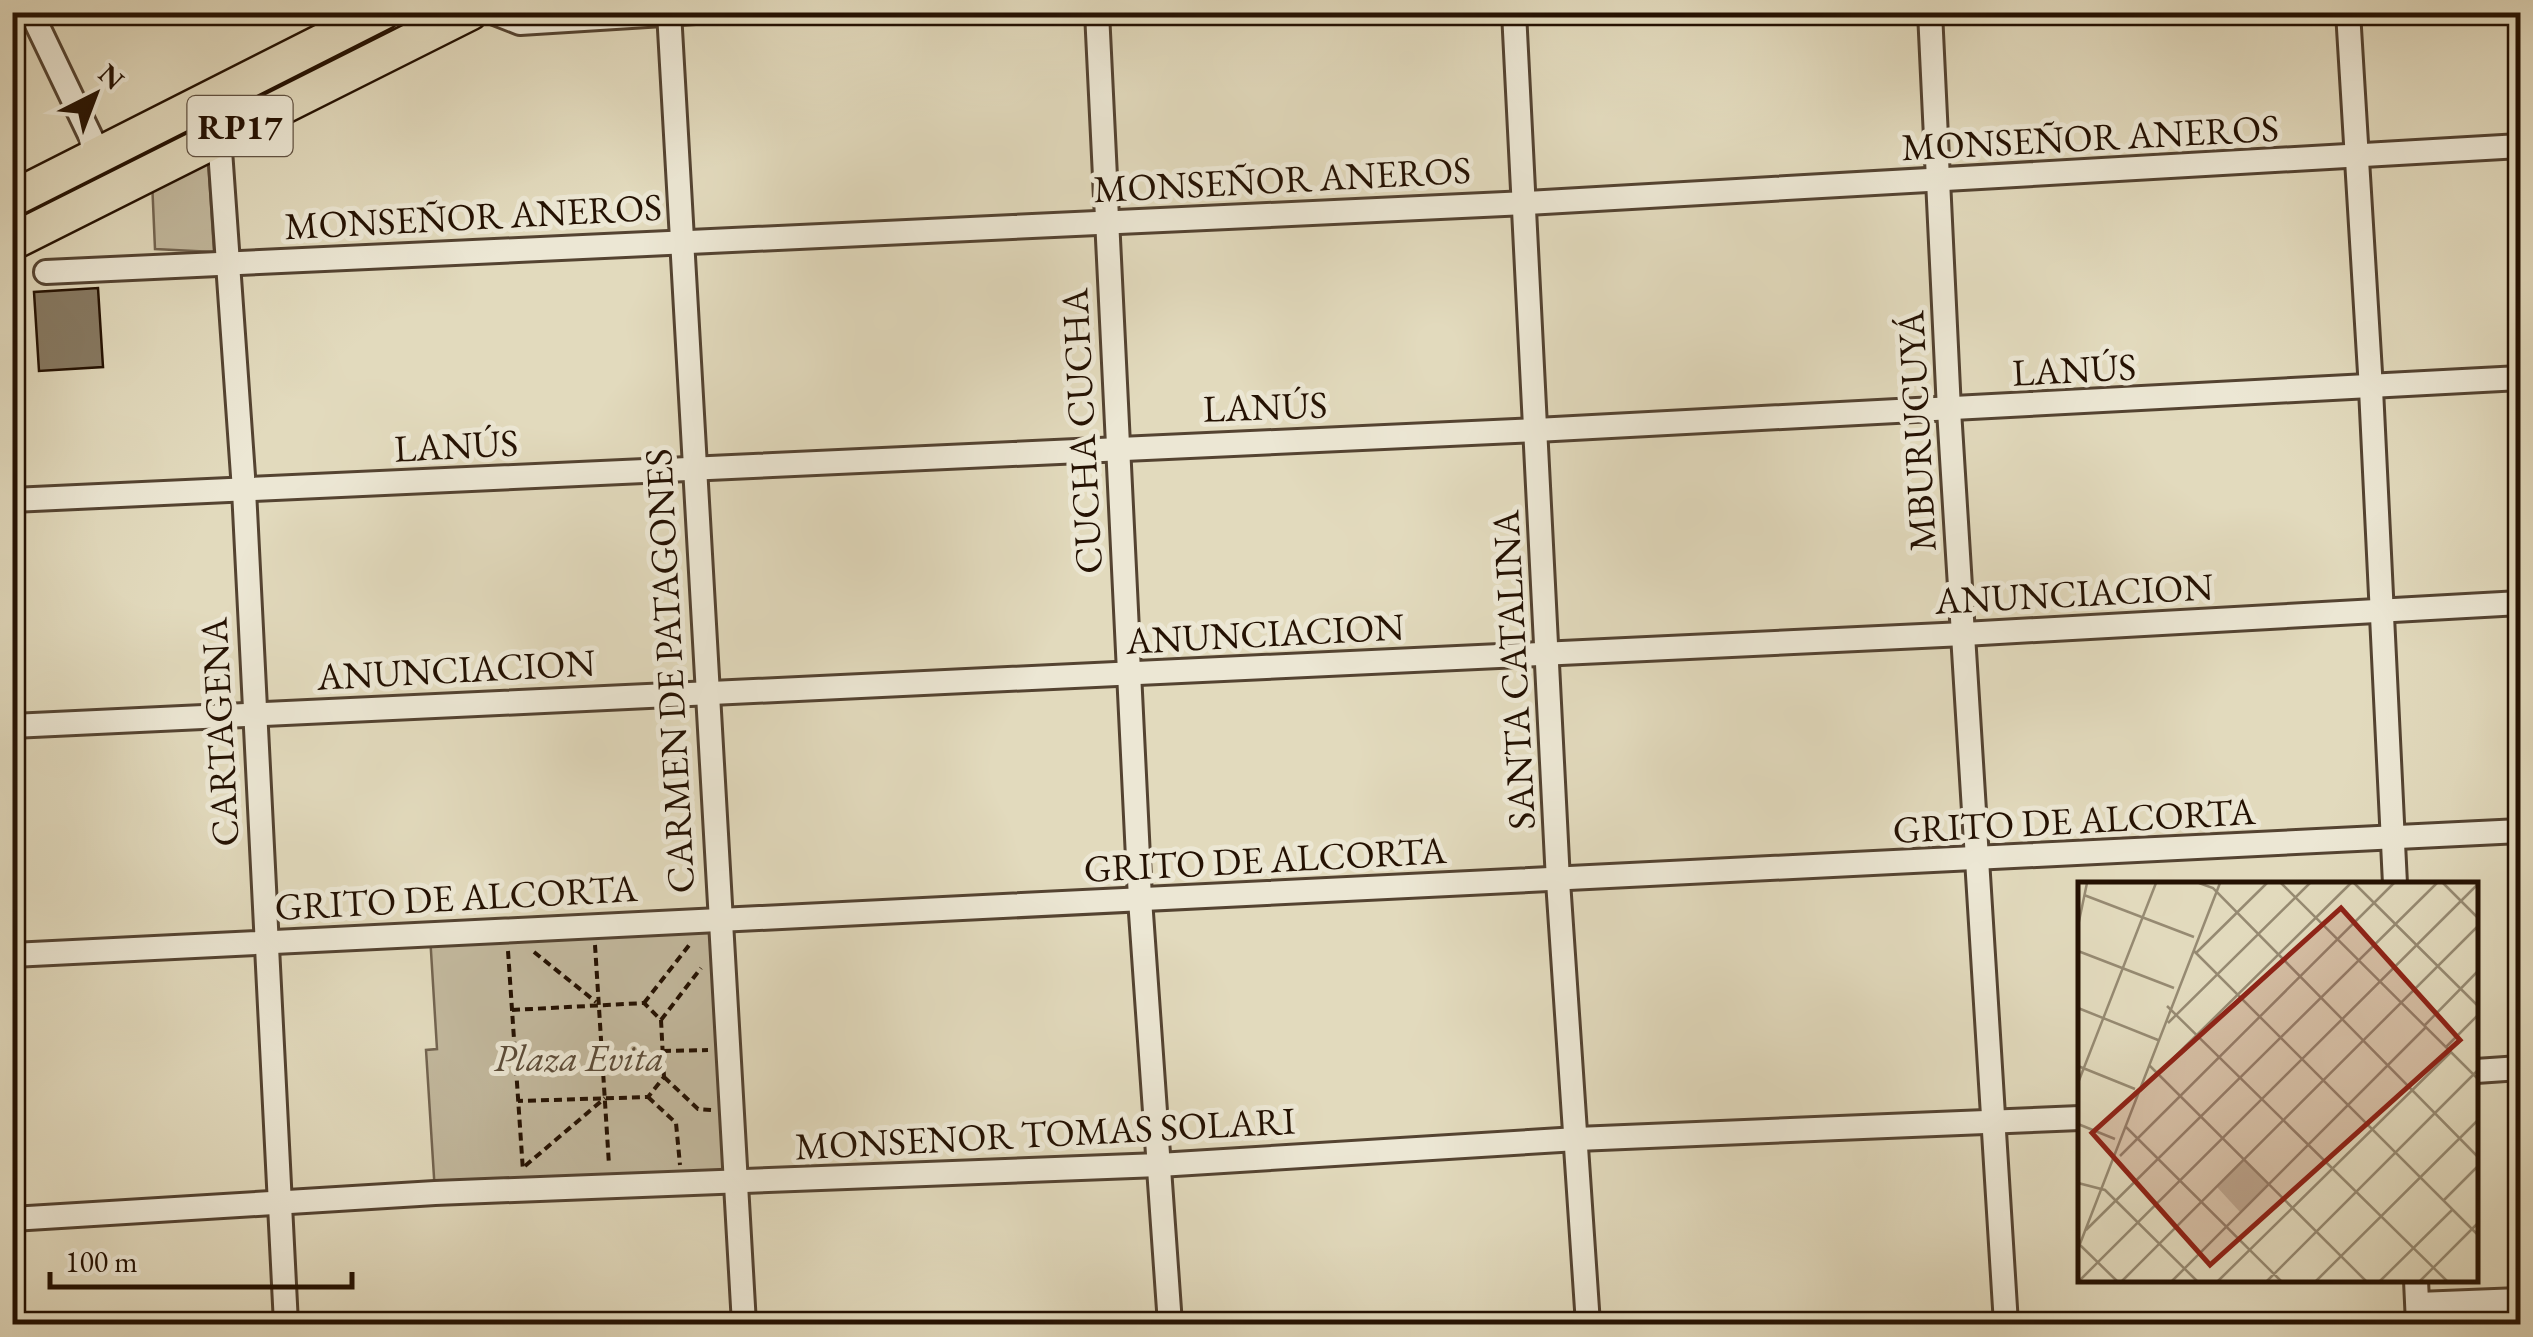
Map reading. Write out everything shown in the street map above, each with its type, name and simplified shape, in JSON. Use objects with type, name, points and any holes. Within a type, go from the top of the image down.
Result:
[{"type":"main road","name":"RP17","points":[[12,199],[382,12]]},
{"type":"main road","name":"RP17","points":[[12,242],[470,12]]},
{"type":"street","points":[[32,12],[100,154]]},
{"type":"street","points":[[492,12],[520,22],[695,12]]},
{"type":"street","name":"CUCHA CUCHA","points":[[1098,12],[1140,899],[1170,1324]]},
{"type":"street","name":"SANTA CATALINA","points":[[1514,12],[1527,204],[1558,881],[1588,1324]]},
{"type":"street","name":"MBURUCUYÁ","points":[[1930,12],[1949,410],[2006,1324]]},
{"type":"street","points":[[2348,12],[2372,389],[2394,882]]},
{"type":"street","name":"CARMEN DE PATAGONES","points":[[669,13],[692,469],[709,692],[714,919],[720,945],[744,1324]]},
{"type":"street","name":"CARTAGENA","points":[[219,136],[244,490],[286,1324]]},
{"type":"street","name":"MONSEÑOR ANEROS","points":[[46,272],[1527,204],[2520,146]]},
{"type":"street","name":"LANÚS","points":[[12,500],[1949,410],[2520,378]]},
{"type":"street","name":"ANUNCIACION","points":[[12,726],[2520,604]]},
{"type":"street","name":"GRITO DE ALCORTA","points":[[12,955],[2520,831]]},
{"type":"street","points":[[2478,1071],[2520,1068]]},
{"type":"street","name":"MONSENOR TOMAS SOLARI","points":[[12,1219],[280,1204],[525,1179],[610,1186],[734,1183],[1159,1164],[1577,1138],[2078,1118]]},
{"type":"street","points":[[2416,1282],[2418,1314],[2520,1300]]},
{"type":"path","points":[[644,1004],[714,919]]},
{"type":"path","points":[[594,926],[610,1186]]},
{"type":"path","points":[[507,930],[599,1004]]},
{"type":"path","points":[[507,930],[525,1179]]},
{"type":"path","points":[[648,1097],[664,1077],[661,1020],[720,945]]},
{"type":"path","points":[[512,1010],[644,1004],[661,1020]]},
{"type":"path","points":[[663,1051],[726,1049]]},
{"type":"path","points":[[664,1077],[698,1109],[730,1112]]},
{"type":"path","points":[[518,1101],[648,1097],[676,1123],[682,1184]]},
{"type":"path","points":[[525,1179],[605,1098]]},
{"type":"green space","points":[[418,13],[427,13],[13,224],[13,219]]},
{"type":"green space","points":[[208,158],[214,252],[155,249],[152,180]]},
{"type":"green space","name":"Plaza Evita","points":[[718,919],[734,1183],[435,1193],[426,1050],[437,1049],[430,935]]},
{"type":"building","points":[[98,288],[103,367],[39,371],[34,292]]}]
